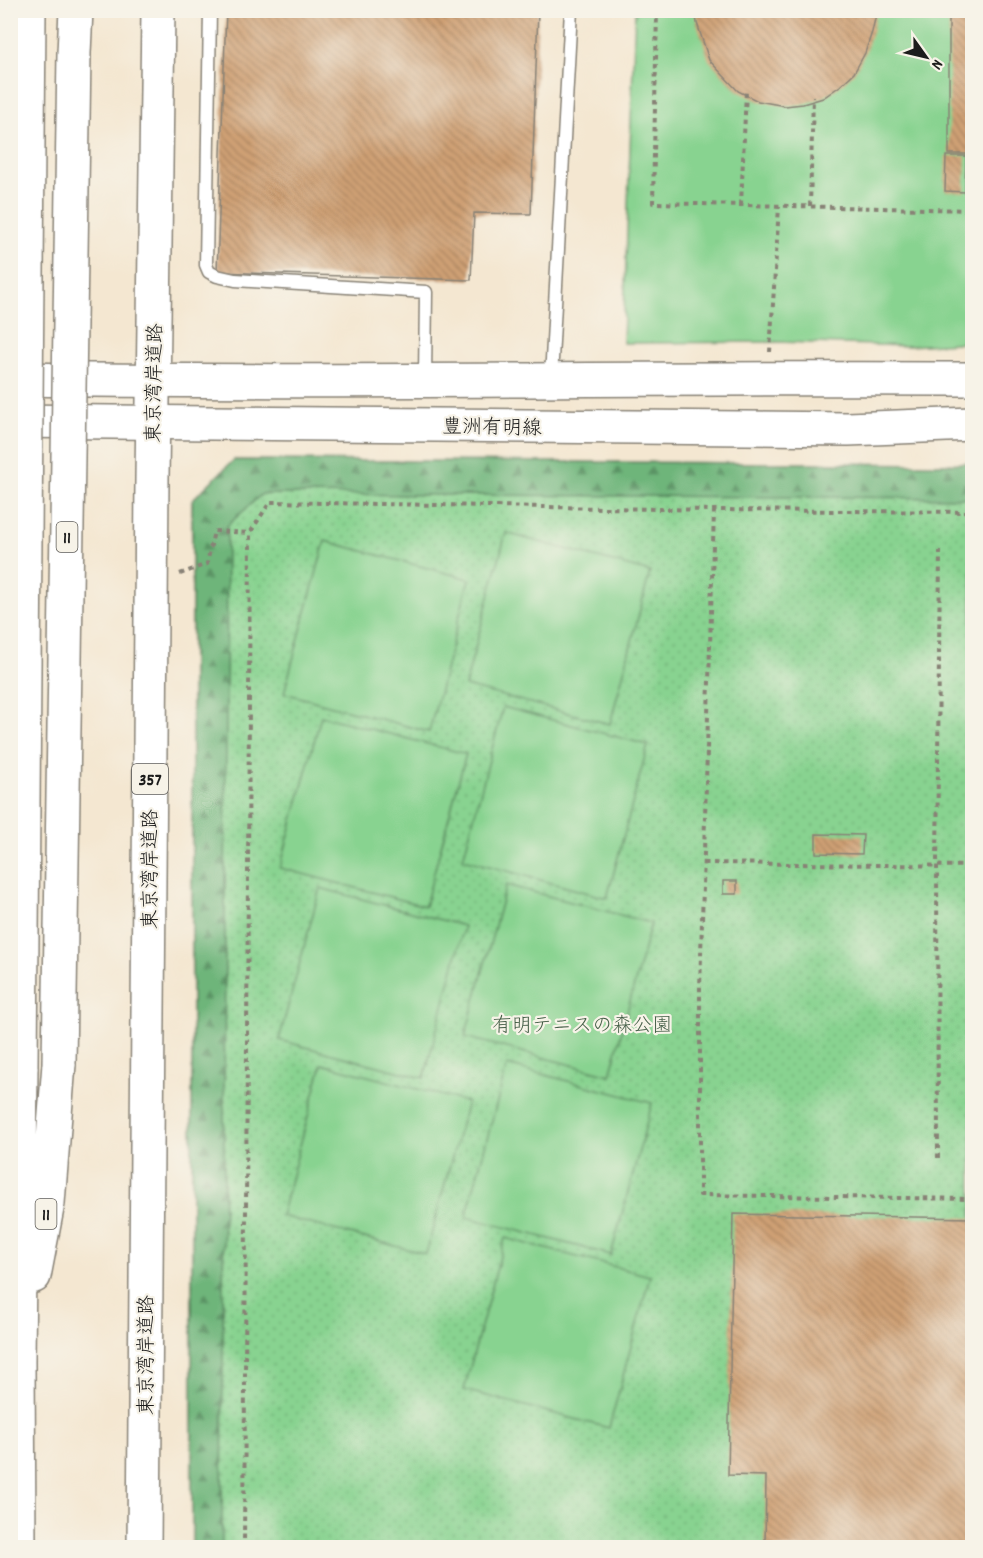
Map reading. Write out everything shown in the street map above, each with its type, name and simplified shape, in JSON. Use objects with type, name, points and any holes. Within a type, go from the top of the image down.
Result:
[{"type":"main road","points":[[19,1548],[18,1362],[29,10]]},
{"type":"main road","name":"11","points":[[18,1362],[48,1203],[59,1064],[76,10]]},
{"type":"main road","name":"東京湾岸道路","points":[[144,1548],[152,422],[158,10]]},
{"type":"main road","points":[[10,380],[972,379]]},
{"type":"main road","name":"豊洲有明線","points":[[10,421],[848,429],[972,424]]},
{"type":"lane","points":[[210,10],[206,265],[209,272],[235,280],[426,292],[425,380]]},
{"type":"lane","points":[[551,380],[571,10]]},
{"type":"path","points":[[657,10],[653,203],[972,210]]},
{"type":"path","points":[[741,205],[746,91]]},
{"type":"path","points":[[810,206],[813,97]]},
{"type":"path","points":[[770,358],[779,206]]},
{"type":"path","points":[[244,1548],[250,533],[270,502],[972,512]]},
{"type":"path","points":[[714,510],[700,989],[700,1195],[972,1199]]},
{"type":"path","points":[[179,575],[207,564],[214,531],[250,533]]},
{"type":"path","points":[[938,1158],[937,865],[940,551]]},
{"type":"path","points":[[704,863],[972,866]]},
{"type":"green space","points":[[635,11],[972,11],[972,342],[909,346],[777,342],[623,343]]},
{"type":"green space","name":"有明テニスの森公園","points":[[234,460],[949,464],[972,462],[972,1547],[192,1547],[192,500]]},
{"type":"green space","points":[[234,460],[949,464],[972,462],[972,498],[262,494],[227,526],[222,1547],[192,1548],[192,500]]},
{"type":"green space","points":[[506,533],[650,572],[610,724],[465,686]]},
{"type":"green space","points":[[325,541],[469,579],[429,732],[284,693]]},
{"type":"green space","points":[[503,707],[648,745],[607,898],[463,859]]},
{"type":"green space","points":[[321,716],[466,754],[425,906],[280,868]]},
{"type":"green space","points":[[506,885],[651,923],[610,1075],[465,1037]]},
{"type":"green space","points":[[320,888],[464,926],[424,1078],[279,1040]]},
{"type":"green space","points":[[322,1064],[467,1102],[426,1254],[281,1216]]},
{"type":"green space","points":[[507,1065],[652,1103],[611,1255],[466,1217]]},
{"type":"green space","points":[[505,1238],[650,1276],[609,1428],[464,1390]]},
{"type":"building","points":[[226,10],[538,10],[531,214],[474,213],[471,280],[217,272]]},
{"type":"building","points":[[695,10],[877,10],[865,53],[854,73],[823,98],[785,106],[758,101],[738,91],[709,60]]},
{"type":"building","points":[[949,10],[972,10],[972,154],[949,154]]},
{"type":"building","points":[[946,156],[966,156],[965,192],[945,191]]},
{"type":"building","points":[[816,834],[863,835],[862,854],[816,853]]},
{"type":"building","points":[[723,881],[737,881],[737,894],[723,894]]},
{"type":"building","points":[[733,1214],[972,1218],[972,1548],[765,1548],[766,1476],[728,1475]]}]
